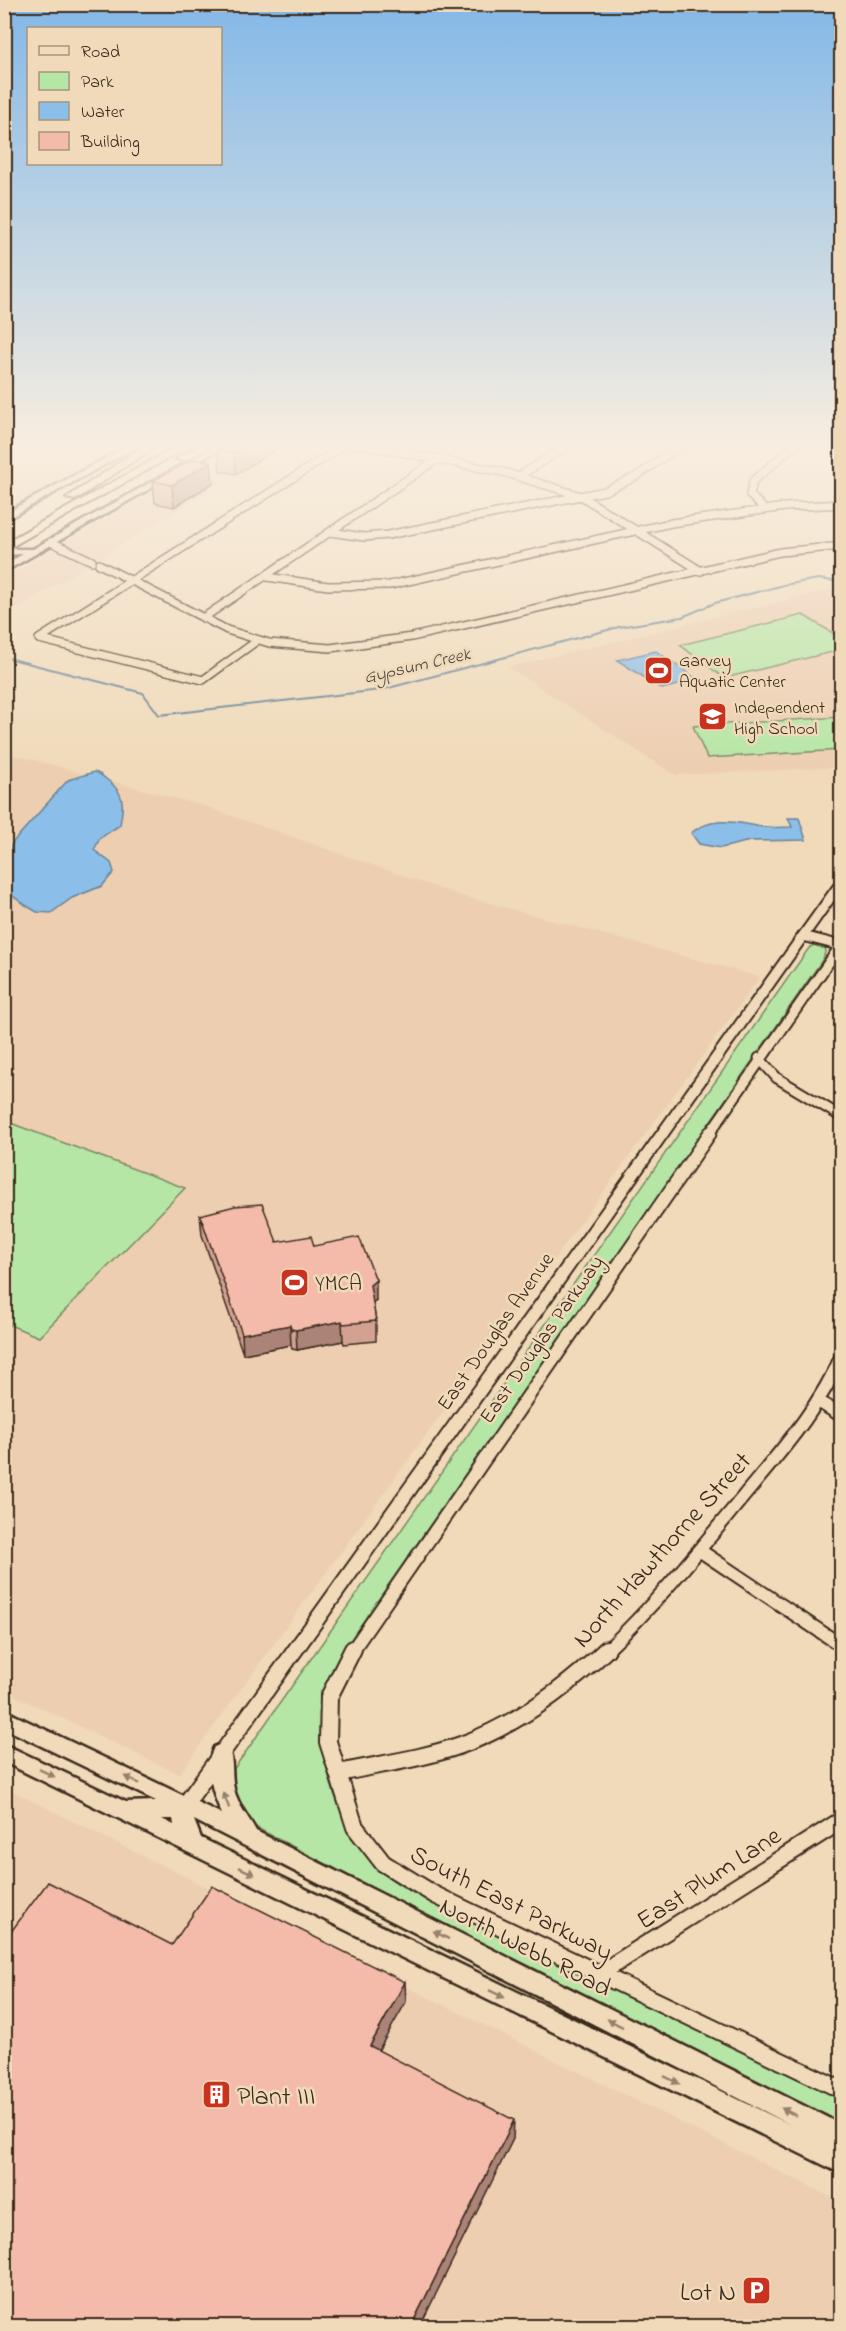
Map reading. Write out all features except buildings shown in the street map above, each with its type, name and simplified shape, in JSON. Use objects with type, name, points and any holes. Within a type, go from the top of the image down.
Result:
[{"type":"main road","points":[[7,566],[34,552]]},
{"type":"main road","name":"North Webb Road","points":[[4,1718],[184,1805],[842,2138]]},
{"type":"main road","points":[[4,1752],[842,2162]]},
{"type":"main road","points":[[221,1753],[221,1788],[227,1805],[251,1839]]},
{"type":"main road","points":[[123,1810],[172,1810],[184,1805]]},
{"type":"main road","points":[[184,1805],[182,1818],[185,1832],[194,1845]]},
{"type":"street","points":[[73,552],[227,630],[258,640],[299,647],[365,645],[782,552]]},
{"type":"street","points":[[176,552],[39,639],[203,680],[258,640]]},
{"type":"street","points":[[203,618],[302,552]]},
{"type":"street","points":[[267,577],[319,587],[355,589],[390,585],[543,552]]},
{"type":"street","points":[[672,552],[701,570]]},
{"type":"street","name":"East Douglas Avenue","points":[[184,1805],[842,881]]},
{"type":"street","points":[[803,936],[841,946]]},
{"type":"street","name":"East Douglas Parkway","points":[[339,1773],[328,1742],[329,1697],[348,1657],[759,1058],[841,946]]},
{"type":"street","points":[[759,1058],[777,1078],[842,1117]]},
{"type":"street","name":"North Hawthorne Street","points":[[339,1773],[417,1756],[475,1739],[536,1706],[585,1671],[650,1606],[699,1550],[818,1401],[842,1355]]},
{"type":"street","points":[[818,1401],[842,1416]]},
{"type":"street","points":[[699,1550],[842,1646]]},
{"type":"street","name":"South East Parkway","points":[[339,1773],[355,1827],[383,1863],[435,1895],[842,2090]]},
{"type":"street","name":"East Plum Lane","points":[[599,1974],[842,1820]]},
{"type":"shaded area","points":[[49,552],[109,552],[5,616],[5,578]]},
{"type":"shaded area","name":"Independent High School","points":[[829,590],[841,590],[841,767],[675,775],[508,667]]},
{"type":"shaded area","points":[[4,752],[204,806],[455,894],[760,977],[179,1774],[5,1691]]},
{"type":"shaded area","points":[[4,1787],[841,2202],[841,2326],[5,2326]]},
{"type":"green space","points":[[803,615],[841,638],[841,650],[724,678],[680,645]]},
{"type":"green space","points":[[841,717],[841,750],[707,758],[693,726]]},
{"type":"green space","points":[[814,945],[826,949],[823,959],[341,1655],[330,1675],[324,1699],[322,1725],[324,1752],[339,1806],[350,1830],[381,1871],[409,1891],[440,1907],[841,2097],[841,2122],[563,1987],[259,1829],[244,1817],[233,1800],[231,1773],[809,948]]},
{"type":"green space","points":[[5,1121],[185,1188],[39,1337],[5,1323]]},
{"type":"water","name":"Garvey Aquatic Center","points":[[656,651],[698,680],[662,689],[617,660]]},
{"type":"water","points":[[94,772],[115,787],[122,802],[120,825],[100,838],[94,850],[111,863],[114,872],[102,886],[72,898],[51,913],[37,912],[7,892],[5,857],[13,842],[68,780]]},
{"type":"water","points":[[788,818],[799,818],[806,840],[750,841],[721,848],[699,844],[691,833],[700,827],[717,822],[792,827]]},
{"type":"waterway","name":"Gypsum Creek","points":[[4,657],[143,693],[159,715],[381,690],[619,627],[682,617],[715,603],[784,585],[818,579],[842,582]]},
{"type":"place","name":"Garvey Aquatic Center","points":[[658,670]]},
{"type":"place","name":"Independent High School","points":[[713,717]]},
{"type":"place","name":"YMCA","points":[[294,1283]]},
{"type":"place","name":"Plant III","points":[[216,2095]]},
{"type":"place","name":"Lot N","points":[[757,2291]]}]
